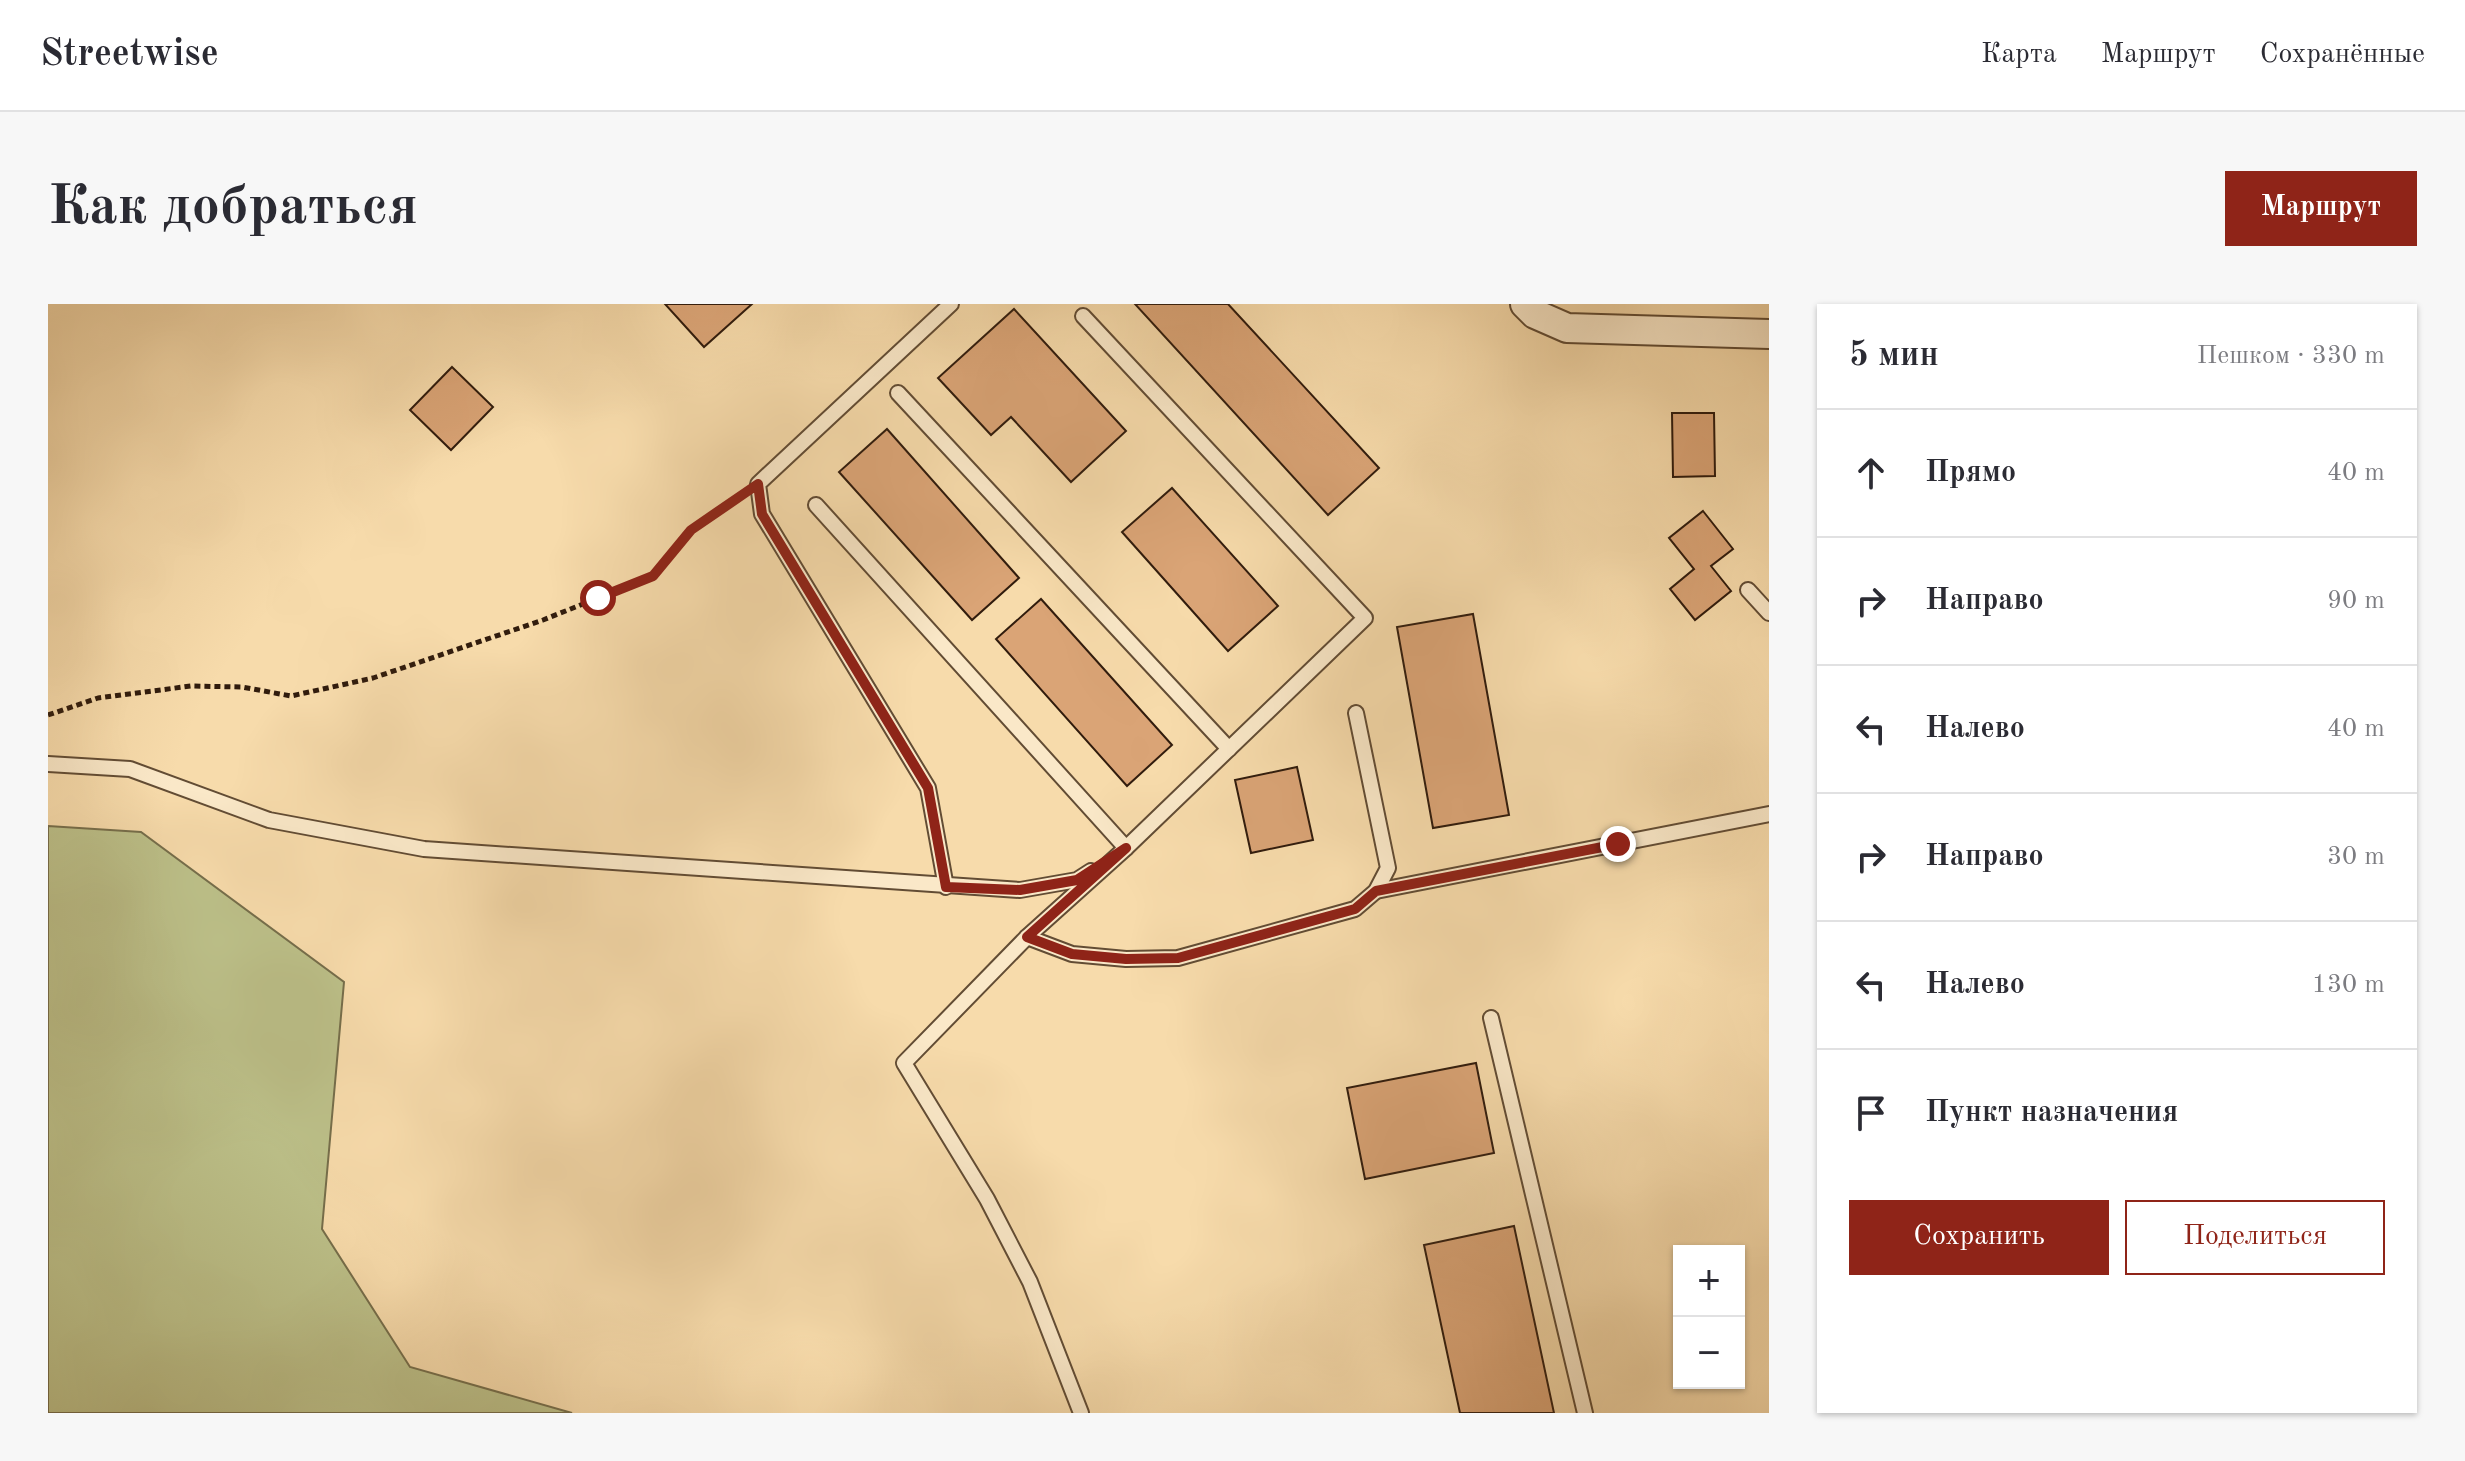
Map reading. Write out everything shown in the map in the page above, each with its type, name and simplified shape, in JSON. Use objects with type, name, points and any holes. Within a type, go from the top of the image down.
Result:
[{"type":"street","points":[[1525,304],[1535,314],[1567,328],[1769,334]]},
{"type":"lane","points":[[946,887],[928,788],[762,514],[758,484],[951,304]]},
{"type":"lane","points":[[1081,1413],[1030,1282],[987,1199],[904,1063],[1027,937],[1126,848],[1365,618],[1083,316]]},
{"type":"lane","points":[[898,393],[1229,749]]},
{"type":"lane","points":[[816,505],[1126,848]]},
{"type":"lane","points":[[1748,590],[1769,613]]},
{"type":"lane","points":[[1027,937],[1072,954],[1126,959],[1178,958],[1355,909],[1376,891],[1388,868],[1356,713]]},
{"type":"lane","points":[[48,764],[130,769],[269,820],[424,849],[1020,890],[1077,880],[1126,848]]},
{"type":"lane","points":[[1376,891],[1769,814]]},
{"type":"lane","points":[[1491,1018],[1585,1413]]},
{"type":"path","points":[[48,715],[98,698],[191,686],[242,687],[291,696],[373,678],[543,620],[653,576],[691,530],[758,484]]},
{"type":"green space","points":[[48,826],[141,832],[344,982],[322,1229],[410,1367],[572,1413],[48,1413]]},
{"type":"building","points":[[665,304],[752,304],[704,347]]},
{"type":"building","points":[[1135,304],[1228,304],[1379,468],[1328,515]]},
{"type":"building","points":[[1014,309],[1126,431],[1071,482],[1011,417],[991,435],[938,378]]},
{"type":"building","points":[[452,367],[493,407],[451,450],[410,410]]},
{"type":"building","points":[[1672,413],[1714,413],[1715,476],[1673,477]]},
{"type":"building","points":[[887,429],[1019,578],[972,620],[839,472]]},
{"type":"building","points":[[1172,488],[1278,606],[1228,651],[1122,532]]},
{"type":"building","points":[[1703,511],[1733,549],[1711,566],[1731,591],[1695,620],[1670,589],[1694,569],[1669,538]]},
{"type":"building","points":[[1041,599],[1172,745],[1127,786],[996,639]]},
{"type":"building","points":[[1473,614],[1509,815],[1433,828],[1397,627]]},
{"type":"building","points":[[1297,767],[1313,840],[1251,853],[1235,780]]},
{"type":"building","points":[[1476,1063],[1494,1153],[1365,1179],[1347,1088]]},
{"type":"building","points":[[1514,1226],[1554,1413],[1460,1413],[1424,1245]]},
{"type":"route","points":[[598,598],[653,576],[691,530],[758,484],[762,514],[928,788],[946,887],[1020,890],[1077,880],[1126,848],[1027,937],[1072,954],[1126,959],[1178,958],[1355,909],[1376,891],[1618,844]]}]
